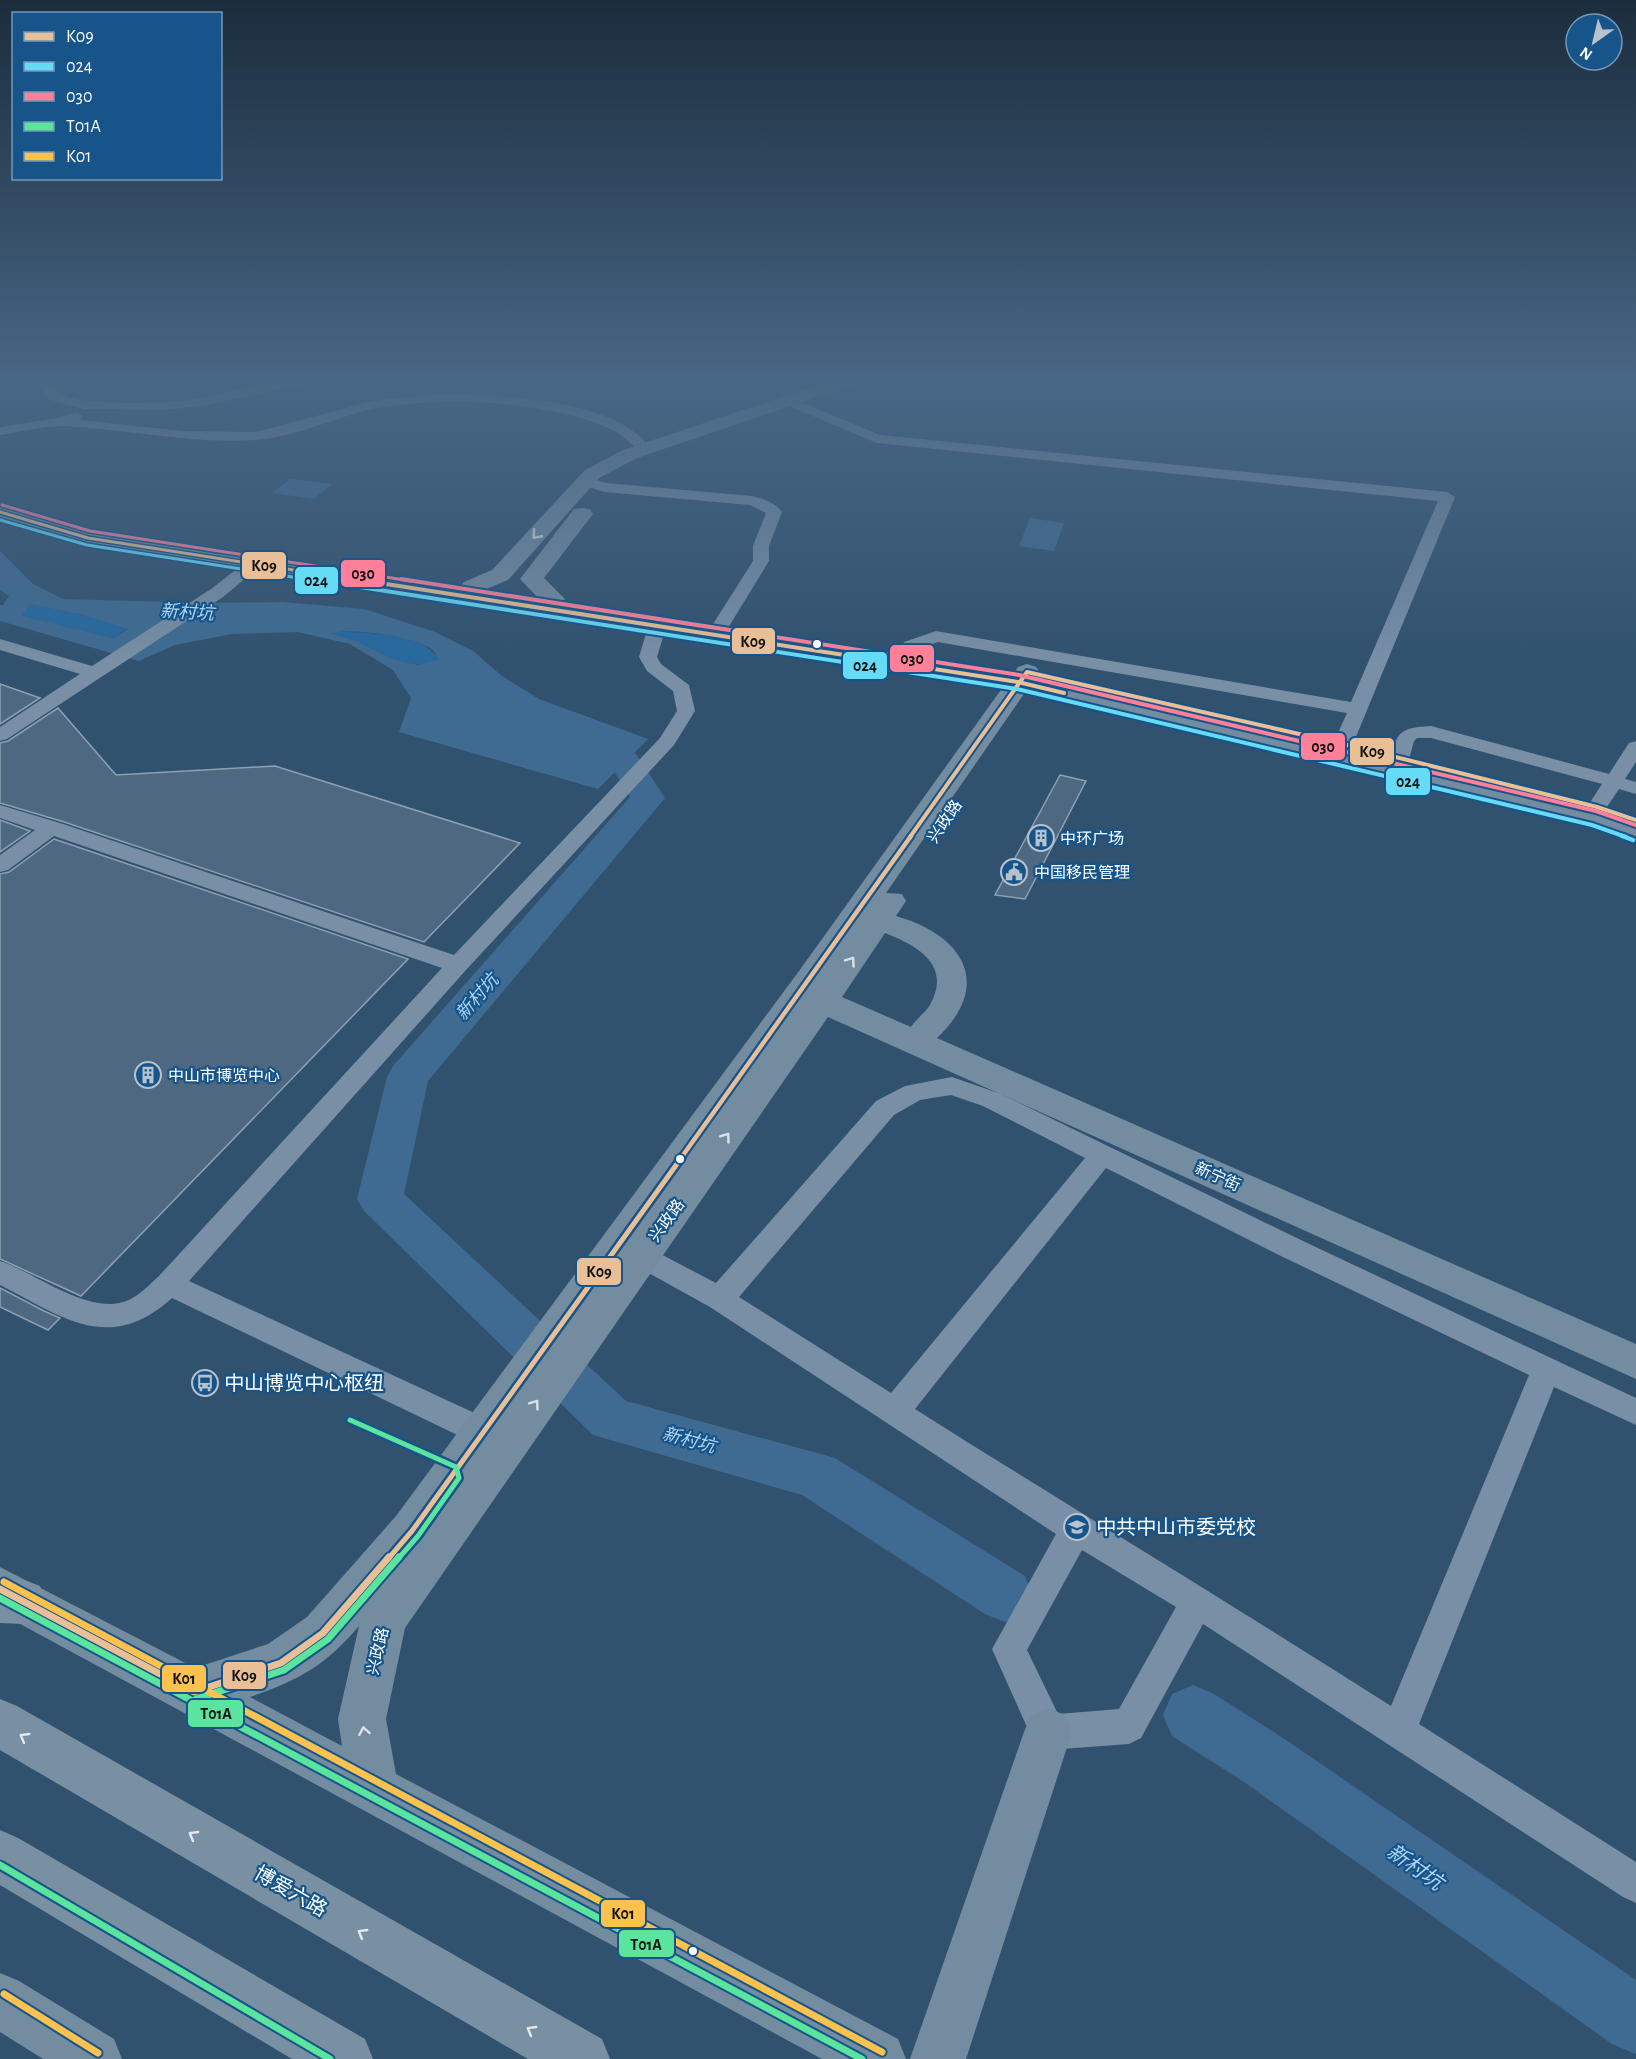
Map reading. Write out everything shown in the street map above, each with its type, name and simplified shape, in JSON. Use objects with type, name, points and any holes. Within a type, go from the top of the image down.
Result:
[{"type":"highway","name":"博爱六路","points":[[0,1723],[582,2059]]},
{"type":"highway","points":[[0,1856],[345,2059]]},
{"type":"street","points":[[598,471],[592,474],[601,481],[752,501],[765,505],[774,512],[761,546],[761,561],[722,624]]},
{"type":"street","points":[[472,587],[500,575],[561,508],[620,471]]},
{"type":"street","points":[[1192,471],[1447,497],[1343,744]]},
{"type":"street","points":[[553,599],[531,579],[585,512],[601,481]]},
{"type":"street","points":[[0,501],[102,531],[907,652],[1343,744],[1595,812],[1636,833]]},
{"type":"street","points":[[537,506],[585,512]]},
{"type":"street","points":[[0,512],[88,538],[657,627],[1030,678],[1636,820]]},
{"type":"street","points":[[0,735],[217,593],[253,564]]},
{"type":"street","points":[[0,1272],[87,1315],[115,1316],[143,1307],[169,1284],[458,965],[667,741],[686,711],[682,689],[653,668],[648,657],[657,627]]},
{"type":"street","points":[[907,652],[910,646],[936,636],[1357,709]]},
{"type":"street","points":[[0,644],[103,668]]},
{"type":"street","name":"兴政路","points":[[816,990],[878,921],[1030,678]]},
{"type":"street","name":"兴政路","points":[[374,1788],[362,1719],[384,1619],[492,1442],[816,990],[1030,678]]},
{"type":"street","points":[[1401,759],[1405,739],[1412,733],[1431,732],[1636,788]]},
{"type":"street","points":[[1595,812],[1613,780],[1636,747]]},
{"type":"street","points":[[0,810],[458,965]]},
{"type":"street","points":[[0,865],[53,827]]},
{"type":"street","points":[[878,921],[906,928],[937,946],[950,965],[952,985],[944,1010],[926,1030]]},
{"type":"street","points":[[816,990],[926,1030],[1636,1344]]},
{"type":"street","name":"新宁街","points":[[816,990],[1636,1362]]},
{"type":"street","points":[[720,1299],[885,1108],[914,1092],[952,1086],[992,1100],[1293,1249],[1636,1412]]},
{"type":"street","points":[[896,1410],[1102,1155]]},
{"type":"street","points":[[630,1249],[720,1299],[896,1410],[1076,1529],[1197,1601],[1399,1729],[1636,1884]]},
{"type":"street","points":[[169,1284],[492,1442]]},
{"type":"street","points":[[1399,1729],[1546,1369]]},
{"type":"street","name":"兴政路","points":[[194,1692],[281,1663],[323,1633],[492,1442]]},
{"type":"street","points":[[938,2059],[1048,1732],[1009,1649],[1076,1529]]},
{"type":"street","points":[[8,1597],[194,1692],[878,2059]]},
{"type":"street","points":[[1048,1732],[1129,1726],[1197,1601]]},
{"type":"street","points":[[0,2000],[82,2056]]},
{"type":"shaded area","points":[[30,604],[83,615],[128,628],[113,638],[21,616]]},
{"type":"shaded area","points":[[327,632],[371,633],[404,638],[430,650],[439,659],[418,665],[393,659],[359,642]]},
{"type":"water","points":[[290,479],[332,484],[314,499],[272,493]]},
{"type":"water","points":[[1030,518],[1064,523],[1054,551],[1019,546]]},
{"type":"water","points":[[0,551],[33,584],[63,599],[212,603],[282,602],[364,609],[435,632],[473,651],[502,676],[539,699],[648,739],[598,789],[399,732],[411,698],[393,670],[350,644],[298,632],[232,634],[175,645],[139,661],[0,621],[0,605],[3,605],[9,596],[0,590]],"holes":[[[30,604],[83,615],[128,629],[113,638],[22,616]],[[353,631],[408,639],[430,648],[439,659],[418,665],[393,659],[359,642],[330,633]]]},
{"type":"building","points":[[0,684],[40,698],[0,724]]},
{"type":"building","points":[[58,708],[116,775],[275,766],[520,843],[424,942],[61,821],[0,803],[0,743],[8,741]]},
{"type":"building","name":"中环广场","points":[[1060,775],[1086,781],[1025,899],[995,895]]},
{"type":"building","points":[[0,820],[30,831],[0,852]]},
{"type":"building","name":"中山市博览中心","points":[[54,839],[408,959],[81,1296],[0,1259],[0,874],[9,872]]},
{"type":"building","points":[[0,1288],[60,1318],[48,1330],[0,1307]]},
{"type":"waterway","name":"新村坑","points":[[571,745],[624,761],[648,798],[408,1077],[380,1199],[611,1419],[816,1475],[1005,1595]]},
{"type":"waterway","name":"新村坑","points":[[1193,1715],[1265,1761],[1636,2020]]},
{"type":"transit line","name":"030","points":[[2,505],[90,531],[1019,675],[1596,811],[1636,825]]},
{"type":"transit line","name":"K09","points":[[0,512],[88,538],[1018,682],[1064,693]]},
{"type":"transit line","name":"024","points":[[0,520],[87,545],[1017,689],[1592,825],[1633,840]]},
{"type":"transit line","name":"K09","points":[[0,1589],[194,1692],[281,1663],[323,1633],[412,1531],[810,979],[1027,672],[1343,744],[1597,807],[1636,820]]},
{"type":"transit line","name":"T01A","points":[[196,1699],[284,1670],[328,1639],[418,1536],[459,1478],[456,1467],[350,1420]]},
{"type":"transit line","name":"K01","points":[[4,1582],[882,2052]]},
{"type":"transit line","name":"T01A","points":[[0,1598],[862,2059]]},
{"type":"transit line","name":"T01A","points":[[0,1865],[330,2059]]},
{"type":"transit line","name":"K01","points":[[4,1994],[98,2053]]},
{"type":"place","name":"中环广场","points":[[1041,838]]},
{"type":"place","name":"中国移民管理","points":[[1014,872]]},
{"type":"place","name":"中山市博览中心","points":[[148,1075]]},
{"type":"place","name":"中山博览中心枢纽","points":[[205,1383]]},
{"type":"place","name":"中共中山市委党校","points":[[1077,1527]]}]
